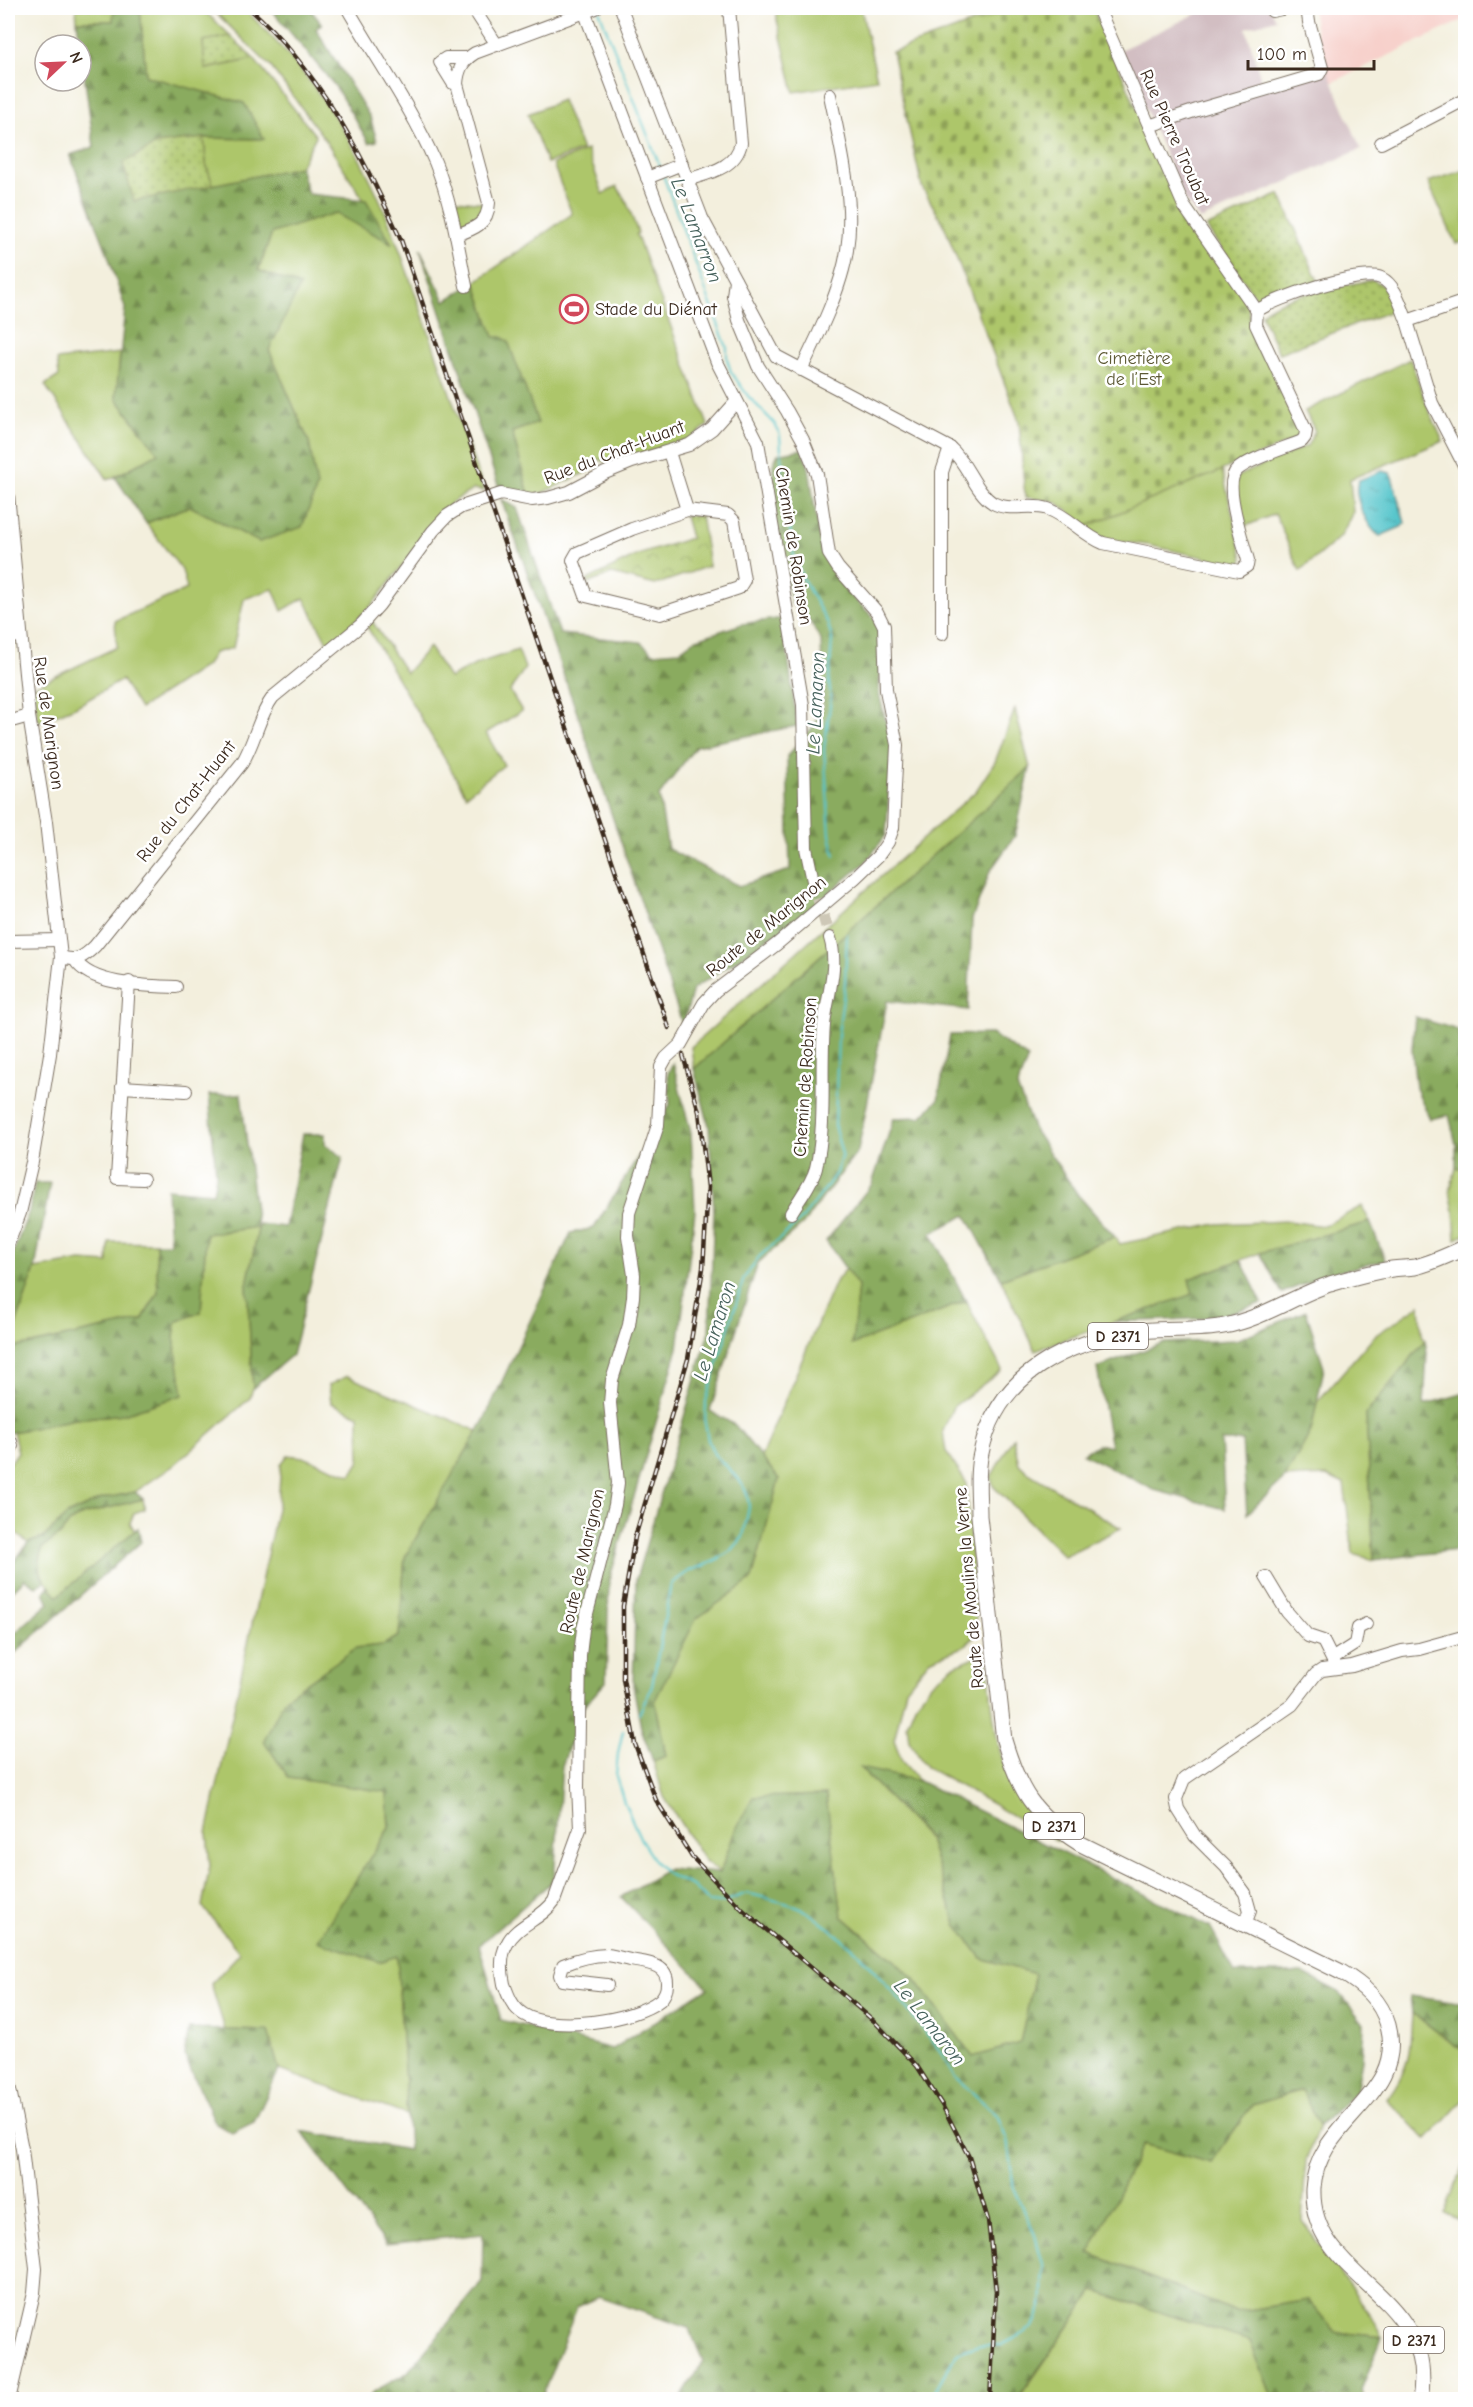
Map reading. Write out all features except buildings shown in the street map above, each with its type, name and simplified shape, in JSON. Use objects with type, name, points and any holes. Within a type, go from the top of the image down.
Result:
[{"type":"main road","name":"Route de Moulins la Verne","points":[[1377,2293],[1346,2263],[1329,2241],[1316,2213],[1313,2191],[1317,2166],[1326,2145],[1371,2095],[1387,2064],[1390,2049],[1388,2028],[1382,2010],[1372,1995],[1359,1983],[1332,1966],[1070,1837],[1040,1813],[1017,1780],[1004,1740],[979,1516],[980,1455],[986,1431],[1007,1394],[1025,1375],[1047,1359],[1069,1349],[1126,1334],[1224,1326],[1247,1320],[1331,1284],[1392,1269],[1414,1267],[1466,1247]]},
{"type":"main road","name":"D 2371","points":[[1377,2293],[1397,2320],[1410,2345],[1415,2372],[1413,2400]]},
{"type":"main road","name":"D 2371","points":[[1377,2293],[1404,2321],[1416,2345],[1421,2373],[1420,2400]]},
{"type":"street","points":[[349,8],[435,163],[448,203],[466,286]]},
{"type":"street","points":[[473,8],[497,45]]},
{"type":"street","points":[[621,8],[702,218],[776,356],[950,448],[942,472],[942,634]]},
{"type":"street","points":[[687,180],[720,169],[732,162],[739,153],[741,143],[729,8]]},
{"type":"street","name":"Rue Pierre Troubat","points":[[950,448],[958,454],[985,495],[993,503],[1048,509],[1092,539],[1103,543],[1239,571],[1247,566],[1248,560],[1234,509],[1230,485],[1231,476],[1241,466],[1302,441],[1305,437],[1306,431],[1256,325],[1257,311],[1184,206],[1098,8]]},
{"type":"street","points":[[1272,11],[1287,8]]},
{"type":"street","points":[[1149,126],[1319,74],[1322,68],[1307,8]]},
{"type":"street","points":[[456,236],[479,226],[485,220],[489,203],[457,84],[460,67],[466,58],[475,53],[589,9]]},
{"type":"street","name":"Chemin de Robinson","points":[[589,9],[717,362],[734,395],[735,402],[758,442],[803,705],[806,848],[813,881]]},
{"type":"street","points":[[457,84],[453,83],[440,62],[446,58],[466,58]]},
{"type":"street","points":[[801,370],[814,344],[843,269],[848,248],[846,172],[830,95]]},
{"type":"street","points":[[1381,143],[1466,99]]},
{"type":"street","points":[[651,176],[682,164]]},
{"type":"street","points":[[1257,311],[1281,298],[1350,278],[1367,276],[1381,278],[1388,283],[1407,321],[1432,403],[1466,469]]},
{"type":"street","name":"Route de Marignon","points":[[607,1985],[562,1980],[560,1975],[563,1965],[574,1960],[606,1955],[653,1963],[662,1969],[667,1978],[667,1989],[661,1999],[635,2012],[614,2019],[592,2022],[558,2022],[536,2020],[523,2014],[513,2004],[501,1972],[507,1943],[514,1934],[548,1910],[554,1901],[580,1829],[578,1786],[580,1655],[583,1629],[615,1505],[618,1483],[610,1403],[612,1380],[629,1325],[633,1298],[634,1275],[628,1236],[629,1213],[658,1125],[661,1067],[666,1058],[681,1044],[704,1003],[715,991],[777,944],[855,878],[878,856],[888,842],[893,828],[897,745],[886,690],[884,626],[877,612],[838,568],[829,554],[816,474],[803,440],[758,366],[739,320],[733,296],[735,280]]},
{"type":"street","points":[[1407,321],[1466,301]]},
{"type":"street","name":"Rue du Chat-Huant","points":[[75,960],[85,956],[95,946],[242,763],[249,752],[265,707],[273,697],[362,625],[433,531],[447,516],[461,507],[501,494],[532,500],[549,498],[569,492],[632,462],[689,445],[702,437],[735,402]]},
{"type":"street","points":[[669,452],[687,510]]},
{"type":"street","name":"Rue de Marignon","points":[[8,494],[17,588],[13,636],[46,822],[61,957],[50,1054],[32,1161],[20,1214],[8,1244]]},
{"type":"street","points":[[687,510],[728,515],[734,521],[744,580],[739,588],[660,614],[586,596],[573,560],[577,553],[632,529],[687,510]]},
{"type":"street","points":[[8,722],[28,716]]},
{"type":"street","name":"Chemin de Robinson","points":[[791,1213],[815,1171],[818,1152],[822,1123],[824,1026],[834,957],[830,938]]},
{"type":"street","points":[[8,941],[59,940]]},
{"type":"street","points":[[61,957],[75,960],[85,971],[96,977],[176,987]]},
{"type":"street","points":[[129,982],[117,1178],[143,1179]]},
{"type":"street","points":[[122,1087],[186,1091]]},
{"type":"street","points":[[8,1441],[12,1446],[8,1455]]},
{"type":"street","points":[[1266,1577],[1287,1612],[1308,1636],[1323,1641],[1335,1663]]},
{"type":"street","points":[[1245,1924],[1250,1911],[1245,1893],[1226,1867],[1195,1836],[1184,1821],[1176,1799],[1179,1789],[1184,1779],[1292,1706],[1316,1674],[1335,1663],[1355,1644],[1358,1628],[1366,1624]]},
{"type":"street","points":[[1335,1663],[1352,1666],[1466,1636]]},
{"type":"street","points":[[8,2080],[22,2150],[36,2269],[34,2293],[9,2400]]},
{"type":"shaded area","points":[[1198,8],[1270,8],[1276,19],[1246,28],[1263,87],[1327,69],[1361,149],[1200,220],[1185,200],[1120,50],[1200,12]]},
{"type":"shaded area","points":[[1312,8],[1465,8],[1465,19],[1331,83],[1317,38]]},
{"type":"green space","points":[[76,8],[114,8],[114,21],[77,21]]},
{"type":"green space","points":[[114,8],[140,8],[146,76],[244,103],[264,139],[204,138],[157,144],[134,201],[300,167],[308,194],[366,200],[391,243],[335,213],[272,233],[258,270],[300,286],[269,350],[309,442],[317,487],[302,527],[259,542],[190,506],[146,523],[115,477],[158,453],[116,398],[125,308],[107,252],[70,155],[94,147],[87,93],[93,93],[93,33],[79,33],[77,21],[113,21]]},
{"type":"green space","points":[[140,8],[201,8],[231,36],[203,41],[206,69],[254,59],[316,136],[300,167],[213,185],[206,164],[204,138],[263,139],[165,82],[146,76]]},
{"type":"green space","points":[[211,8],[243,8],[262,27],[297,66],[330,109],[358,155],[378,195],[397,244],[484,491],[474,489],[452,502],[372,605],[329,646],[304,598],[282,611],[273,589],[244,599],[233,648],[214,653],[207,665],[140,709],[122,680],[75,707],[38,722],[33,687],[117,647],[115,621],[187,589],[182,570],[146,523],[190,506],[259,542],[309,442],[269,350],[299,286],[258,271],[272,233],[335,213],[391,242],[324,138],[271,67]]},
{"type":"green space","points":[[270,8],[309,8],[322,24],[316,29],[370,117],[377,141],[369,143],[335,86]]},
{"type":"green space","points":[[777,8],[861,8],[877,79],[794,92],[777,20]]},
{"type":"green space","name":"Cimetière de l’Est","points":[[1014,8],[1093,8],[1180,207],[1247,302],[1250,320],[1302,433],[1300,438],[1087,526],[1056,502],[1025,497],[1019,421],[944,225],[922,187],[892,52]]},
{"type":"green space","points":[[231,36],[254,59],[205,69],[203,41]]},
{"type":"green space","points":[[562,100],[582,150],[547,163],[528,114]]},
{"type":"green space","points":[[204,138],[206,164],[213,185],[134,201],[123,163],[157,144]]},
{"type":"green space","name":"Stade du Diénat","points":[[587,150],[603,194],[617,186],[627,203],[638,233],[636,234],[708,425],[689,440],[608,464],[599,459],[587,464],[591,470],[542,493],[529,495],[512,432],[537,423],[494,338],[475,282],[572,214],[553,164]]},
{"type":"green space","points":[[1465,170],[1465,241],[1456,244],[1428,182]]},
{"type":"green space","points":[[1280,194],[1318,281],[1258,301],[1206,227]]},
{"type":"green space","points":[[457,200],[485,203],[482,217],[468,225],[465,223],[457,213],[455,202]]},
{"type":"green space","points":[[420,249],[445,301],[475,282],[494,337],[502,337],[508,341],[538,423],[512,432],[529,495],[499,488]]},
{"type":"green space","points":[[1373,280],[1386,288],[1397,309],[1279,353],[1261,314],[1271,307],[1298,296]]},
{"type":"green space","points":[[120,353],[116,398],[159,453],[108,480],[45,385],[59,376],[57,360]]},
{"type":"green space","points":[[1410,359],[1443,441],[1350,479],[1353,512],[1341,536],[1300,571],[1275,514],[1246,526],[1235,484],[1238,476],[1307,446],[1315,431],[1305,411]]},
{"type":"green space","points":[[802,449],[809,468],[821,550],[844,589],[875,619],[881,637],[879,694],[892,745],[886,835],[865,863],[790,925],[693,989],[683,1026],[582,727],[501,499],[517,508],[560,634],[640,642],[653,653],[679,651],[694,640],[742,624],[783,618],[797,726],[696,746],[659,796],[668,849],[739,886],[790,870],[787,756],[812,728],[823,706],[821,640],[807,617],[792,604],[773,514],[773,464],[778,454]]},
{"type":"green space","points":[[1222,470],[1243,558],[1241,564],[1148,545],[1107,540],[1089,532],[1087,526]]},
{"type":"green space","points":[[701,515],[709,566],[655,585],[612,574],[589,583],[587,580],[638,555],[691,538],[685,516]]},
{"type":"green space","points":[[372,621],[406,673],[429,647],[449,678],[479,663],[518,650],[525,668],[510,691],[522,711],[486,733],[504,765],[466,795],[366,625]]},
{"type":"green space","points":[[1015,709],[1030,768],[694,1069],[691,1047],[976,791],[995,762]]},
{"type":"green space","points":[[1030,768],[1015,836],[990,871],[972,919],[968,1010],[887,1001],[858,1151],[803,1224],[758,1263],[710,1411],[735,1425],[779,1479],[752,1579],[696,1619],[655,1700],[666,1756],[653,1761],[641,1728],[633,1685],[636,1579],[709,1332],[714,1212],[709,1126],[694,1069]]},
{"type":"green space","points":[[1415,1017],[1458,1030],[1465,1053],[1465,1170],[1456,1168],[1456,1144],[1449,1115],[1430,1119],[1416,1088],[1412,1049]]},
{"type":"green space","points":[[991,1034],[1028,1058],[1017,1087],[1034,1130],[1078,1195],[1115,1237],[1001,1279],[966,1215],[931,1233],[966,1301],[852,1345],[858,1286],[826,1241],[872,1184],[894,1118],[921,1117],[938,1100],[950,1035]]},
{"type":"green space","points":[[673,1063],[691,1133],[695,1211],[678,1348],[609,1581],[606,1682],[583,1707],[562,1766],[554,1880],[479,1945],[501,2020],[612,2049],[708,1988],[621,1897],[668,1869],[720,1873],[734,1833],[753,1797],[826,1795],[842,1916],[915,1979],[973,2057],[1020,2043],[1035,1974],[981,1958],[956,1924],[929,1839],[860,1768],[919,1781],[1210,1927],[1235,1973],[1302,1973],[1339,1992],[1364,2024],[1362,2060],[1356,2092],[1319,2126],[1302,2090],[1252,2105],[1211,2163],[1143,2144],[1089,2253],[1236,2312],[1309,2300],[1336,2332],[1382,2337],[1361,2390],[1365,2399],[1273,2399],[1250,2341],[1094,2291],[1017,2399],[680,2399],[703,2361],[689,2328],[599,2297],[577,2307],[541,2399],[423,2400],[421,2396],[414,2399],[368,2399],[373,2392],[407,2373],[482,2282],[483,2234],[386,2244],[301,2131],[409,2150],[397,1956],[379,1962],[317,1941],[389,1828],[387,1792],[289,1778],[264,1741],[285,1698],[356,1648],[383,1645],[399,1636],[405,1557],[483,1422],[571,1233],[594,1228],[670,1105],[668,1073]]},
{"type":"green space","points":[[241,1094],[257,1227],[206,1234],[201,1312],[176,1322],[174,1337],[183,1395],[123,1414],[75,1419],[8,1433],[8,1349],[142,1320],[158,1293],[156,1243],[170,1243],[167,1189],[213,1193],[216,1174],[209,1095]]},
{"type":"green space","points":[[303,1134],[325,1134],[325,1144],[343,1157],[292,1355],[253,1388],[247,1285],[259,1224],[285,1227]]},
{"type":"green space","points":[[1456,1168],[1465,1170],[1465,1235],[1456,1239],[1450,1191]]},
{"type":"green space","points":[[35,1183],[50,1183],[35,1269],[8,1347],[8,1267],[29,1211]]},
{"type":"green space","points":[[1362,1206],[1370,1222],[1260,1253],[1189,1279],[1194,1294],[1035,1350],[1001,1279],[1115,1237],[1120,1244],[1217,1224],[1287,1221],[1324,1226]]},
{"type":"green space","points":[[1370,1222],[1385,1260],[1328,1274],[1282,1293],[1260,1253]]},
{"type":"green space","points":[[257,1227],[247,1285],[253,1388],[250,1398],[173,1466],[135,1492],[102,1499],[67,1515],[43,1538],[28,1543],[8,1526],[8,1466],[18,1452],[13,1432],[75,1419],[123,1414],[182,1395],[174,1337],[176,1322],[201,1312],[206,1234]]},
{"type":"green space","points":[[109,1242],[156,1243],[158,1293],[142,1320],[8,1349],[35,1269],[81,1261],[108,1263]]},
{"type":"green space","points":[[1241,1260],[1262,1303],[1213,1318],[1113,1322],[1193,1294],[1189,1279]]},
{"type":"green space","points":[[846,1269],[858,1286],[853,1344],[966,1301],[1002,1370],[953,1407],[943,1431],[946,1452],[966,1482],[977,1633],[965,1646],[929,1660],[906,1689],[894,1740],[902,1761],[919,1781],[861,1769],[929,1840],[956,1924],[981,1958],[1035,1974],[1020,2043],[973,2057],[915,1979],[842,1916],[825,1795],[734,1833],[720,1873],[704,1860],[664,1797],[653,1761],[666,1756],[655,1700],[696,1619],[752,1579],[779,1479],[761,1457],[835,1282]]},
{"type":"green space","points":[[1420,1305],[1422,1334],[1425,1341],[1366,1414],[1374,1560],[1353,1554],[1344,1484],[1327,1476],[1285,1478],[1311,1431],[1317,1402],[1373,1337]]},
{"type":"green space","points":[[1306,1311],[1324,1368],[1311,1431],[1285,1478],[1247,1514],[1242,1441],[1221,1441],[1225,1509],[1154,1490],[1083,1454],[1098,1444],[1111,1447],[1097,1368],[1163,1343],[1236,1340]]},
{"type":"green space","points":[[1425,1341],[1427,1353],[1424,1405],[1465,1393],[1465,1549],[1374,1560],[1366,1414]]},
{"type":"green space","points":[[347,1376],[478,1431],[405,1557],[399,1636],[383,1645],[356,1648],[289,1778],[387,1791],[389,1828],[318,1941],[397,1956],[407,2115],[279,2070],[268,2031],[225,2030],[211,1984],[240,1953],[202,1906],[210,1866],[207,1833],[278,1504],[281,1464],[288,1455],[303,1457],[351,1475],[360,1461],[359,1415],[331,1403],[329,1385]]},
{"type":"green space","points":[[1013,1438],[1019,1464],[1030,1474],[1121,1528],[1064,1556],[993,1486],[991,1477]]},
{"type":"green space","points":[[135,1492],[143,1499],[82,1515],[70,1522],[60,1535],[42,1548],[40,1570],[45,1582],[36,1586],[25,1579],[8,1595],[8,1567],[28,1543],[43,1538],[67,1515],[102,1499]]},
{"type":"green space","points":[[143,1499],[145,1509],[134,1513],[130,1523],[135,1531],[58,1597],[40,1570],[42,1548],[60,1535],[70,1522],[82,1515]]},
{"type":"green space","points":[[138,1528],[141,1542],[8,1659],[8,1639],[49,1603],[44,1592],[49,1586],[58,1596]]},
{"type":"green space","points":[[984,1653],[989,1672],[995,1727],[1004,1765],[1019,1796],[1044,1825],[1062,1840],[1056,1840],[926,1767],[909,1741],[907,1724],[915,1705],[931,1684],[952,1667]]},
{"type":"green space","points":[[1410,1996],[1465,2004],[1465,2042],[1461,2049],[1412,2013]]},
{"type":"green space","points":[[1412,2013],[1460,2049],[1465,2042],[1465,2098],[1427,2140],[1387,2099],[1401,2077],[1408,2058]]},
{"type":"green space","points":[[189,2029],[268,2031],[279,2070],[254,2122],[232,2133],[216,2124],[184,2055]]},
{"type":"green space","points":[[1303,2090],[1319,2126],[1306,2161],[1302,2221],[1371,2315],[1382,2337],[1336,2332],[1309,2300],[1236,2312],[1089,2253],[1143,2144],[1211,2163],[1252,2105]]},
{"type":"green space","points":[[1465,2162],[1465,2222],[1444,2213]]},
{"type":"green space","points":[[1094,2290],[1250,2341],[1273,2399],[1018,2400]]},
{"type":"water","points":[[1382,471],[1390,473],[1392,477],[1405,523],[1380,536],[1366,519],[1359,502],[1357,486],[1359,480]]},
{"type":"waterway","name":"Le Lamarron","points":[[599,10],[660,167]]},
{"type":"waterway","name":"Le Lamaron","points":[[663,175],[727,348],[727,359],[731,372],[748,396],[775,424],[780,435],[783,481],[794,557],[802,577],[828,624],[832,639],[829,682],[831,698],[824,749],[830,835],[835,856]]},
{"type":"waterway","name":"Le Lamaron","points":[[639,1714],[652,1686],[671,1584],[689,1571],[715,1561],[732,1550],[743,1537],[749,1507],[747,1493],[738,1478],[714,1454],[708,1440],[705,1423],[706,1401],[744,1278],[759,1257],[801,1220],[820,1196],[836,1173],[842,1154],[835,1129],[838,1035],[845,982],[847,934]]},
{"type":"waterway","name":"Le Lamaron","points":[[623,1731],[616,1776],[624,1802],[642,1842],[655,1862],[667,1874],[694,1887],[708,1902],[721,1903],[747,1893],[806,1911],[829,1928],[855,1950],[901,2001],[940,2051],[954,2076],[997,2115],[1007,2139],[1014,2190],[1035,2235],[1044,2268],[1042,2306],[1033,2327],[1017,2337],[1002,2345],[979,2345],[957,2353],[930,2400]]},
{"type":"tunnel","points":[[813,881],[830,938]]},
{"type":"railway","points":[[249,8],[274,32],[318,87],[355,146],[401,240],[669,1028]]},
{"type":"railway","points":[[683,1055],[699,1112],[708,1187],[703,1268],[688,1359],[635,1537],[623,1606],[623,1679],[635,1744],[656,1800],[692,1857],[743,1910],[874,2021],[917,2066],[942,2105],[969,2157],[988,2220],[996,2291],[990,2400]]},
{"type":"place","name":"Stade du Diénat","points":[[574,309]]}]
